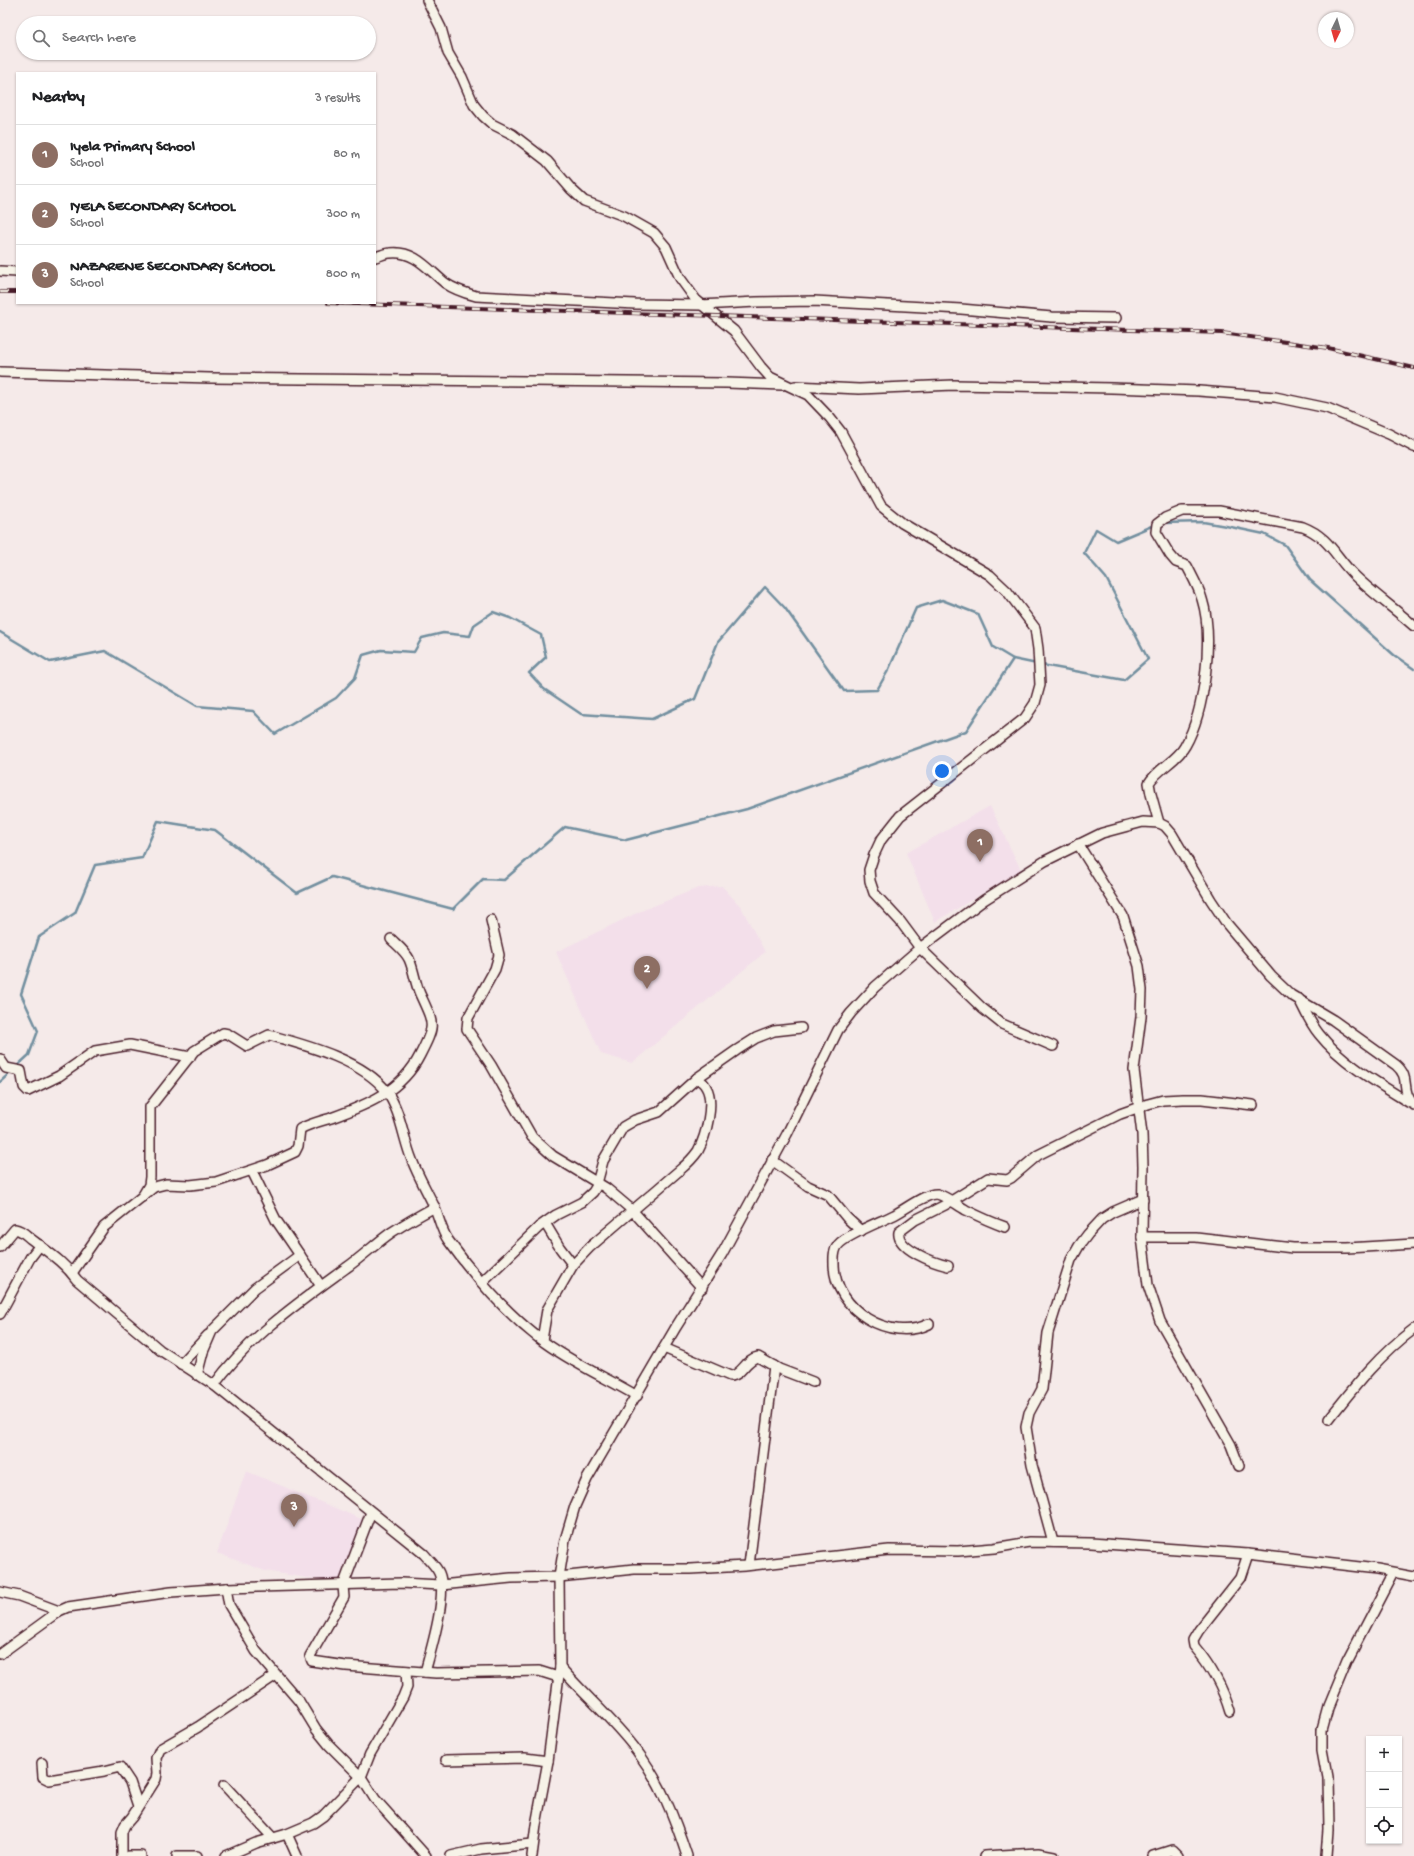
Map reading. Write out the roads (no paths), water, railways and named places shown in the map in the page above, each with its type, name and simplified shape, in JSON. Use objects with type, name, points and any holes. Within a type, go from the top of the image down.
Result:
[{"type":"street","points":[[428,0],[441,28],[448,53],[462,77],[474,105],[483,116],[492,124],[512,134],[548,161],[571,189],[584,201],[624,216],[654,233],[666,247],[683,283],[702,305],[718,316],[734,331],[765,372],[776,380],[808,395],[841,432],[881,506],[908,527],[990,575],[1007,591],[1034,628],[1038,649],[1040,685],[1035,703],[1025,718],[900,816],[881,840],[869,870],[870,882],[874,893],[900,921],[920,948],[995,1019],[1008,1027],[1053,1046]]},
{"type":"street","points":[[376,257],[391,252],[411,256],[422,261],[446,283],[461,292],[476,296],[635,304],[702,305],[814,301],[961,309],[1052,317],[1116,318]]},
{"type":"street","points":[[0,272],[16,272]]},
{"type":"street","points":[[0,372],[210,378],[734,383],[859,389],[954,385],[1199,391],[1275,398],[1327,408],[1389,434],[1414,447]]},
{"type":"street","points":[[1160,823],[1149,783],[1156,774],[1182,750],[1192,732],[1204,686],[1207,644],[1205,610],[1202,599],[1187,566],[1176,562],[1163,544],[1156,532],[1156,524],[1165,518],[1182,512],[1219,511],[1303,527],[1311,530],[1327,542],[1353,574],[1414,626]]},
{"type":"street","points":[[532,1856],[548,1761],[560,1667],[559,1577],[565,1540],[574,1506],[587,1479],[664,1348],[722,1254],[787,1134],[838,1030],[851,1013],[875,987],[920,948],[984,900],[1045,861],[1078,844],[1114,829],[1143,822],[1160,823],[1172,834],[1227,924],[1271,976],[1291,995],[1338,1023],[1396,1065],[1404,1073],[1406,1094],[1414,1105]]},
{"type":"street","points":[[1078,844],[1124,916],[1139,966],[1142,990],[1141,1017],[1134,1070],[1140,1107],[1143,1166],[1142,1237],[1148,1285],[1160,1321],[1230,1445],[1238,1466]]},
{"type":"street","points":[[491,920],[496,939],[498,959],[495,969],[466,1023],[467,1029],[491,1065],[532,1137],[553,1156],[597,1183],[616,1196],[632,1210],[702,1288]]},
{"type":"street","points":[[72,1273],[104,1227],[160,1185],[203,1184],[252,1171],[287,1157],[295,1152],[298,1146],[299,1131],[302,1128],[345,1112],[386,1092],[405,1079],[416,1064],[431,1031],[432,1025],[429,1014],[418,991],[409,959],[402,948],[391,939]]},
{"type":"street","points":[[1298,999],[1310,1021],[1334,1050],[1370,1077],[1414,1105]]},
{"type":"street","points":[[482,1282],[545,1223],[556,1215],[582,1202],[593,1192],[603,1161],[623,1127],[635,1120],[659,1112],[697,1078],[756,1038],[774,1031],[801,1028]]},
{"type":"street","points":[[142,1197],[149,1185],[150,1177],[150,1108],[200,1046],[223,1033],[228,1034],[248,1046],[264,1036],[269,1035],[309,1046],[338,1058],[365,1072],[386,1092],[396,1111],[420,1180],[435,1208],[447,1238],[482,1282],[524,1326],[542,1340],[637,1396]]},
{"type":"street","points":[[0,1059],[6,1068],[21,1071],[24,1087],[28,1091],[59,1076],[95,1051],[130,1045],[190,1057]]},
{"type":"street","points":[[542,1340],[547,1310],[573,1265],[590,1247],[620,1223],[632,1210],[681,1170],[698,1150],[707,1126],[710,1096],[704,1084],[697,1078]]},
{"type":"street","points":[[948,1266],[920,1256],[909,1248],[898,1235],[907,1225],[988,1178],[1007,1180],[1038,1155],[1095,1125],[1140,1107],[1163,1100],[1202,1099],[1253,1105]]},
{"type":"street","points":[[772,1160],[808,1186],[828,1195],[847,1218],[861,1231]]},
{"type":"street","points":[[252,1171],[276,1220],[321,1286]]},
{"type":"street","points":[[929,1324],[911,1330],[900,1329],[872,1322],[852,1306],[842,1294],[834,1272],[835,1249],[840,1242],[930,1194],[941,1195],[978,1216],[1005,1227]]},
{"type":"street","points":[[1053,1542],[1032,1465],[1026,1427],[1029,1413],[1042,1389],[1044,1382],[1045,1352],[1048,1333],[1072,1260],[1079,1246],[1102,1219],[1113,1212],[1143,1199]]},
{"type":"street","points":[[214,1385],[234,1362],[275,1321],[392,1232],[435,1208]]},
{"type":"street","points":[[545,1223],[560,1248],[573,1265]]},
{"type":"street","points":[[0,1247],[16,1229],[40,1245],[58,1259],[77,1280],[160,1350],[214,1385],[428,1559],[440,1574],[441,1585],[435,1631],[425,1672]]},
{"type":"street","points":[[1142,1237],[1226,1239],[1262,1246],[1293,1248],[1347,1248],[1414,1244]]},
{"type":"street","points":[[0,1314],[30,1258],[40,1245]]},
{"type":"street","points":[[181,1364],[255,1288],[300,1255]]},
{"type":"street","points":[[1329,1419],[1362,1376],[1398,1341],[1414,1329]]},
{"type":"street","points":[[197,1375],[203,1352],[212,1331]]},
{"type":"street","points":[[664,1348],[730,1376],[734,1376],[746,1363],[755,1357],[761,1357],[774,1366],[813,1382]]},
{"type":"street","points":[[749,1565],[774,1366]]},
{"type":"street","points":[[371,1512],[343,1586],[344,1597],[310,1656],[312,1661],[346,1666],[425,1672],[539,1671],[558,1677]]},
{"type":"street","points":[[0,1654],[59,1611],[68,1607],[171,1592],[226,1588],[343,1586],[401,1583],[441,1585],[511,1578],[559,1577],[634,1569],[690,1569],[749,1565],[889,1550],[958,1551],[994,1548],[1029,1542],[1091,1543],[1248,1554],[1377,1569],[1414,1576]]},
{"type":"street","points":[[1230,1712],[1226,1698],[1215,1676],[1194,1646],[1193,1640],[1199,1630],[1240,1578],[1248,1554]]},
{"type":"street","points":[[1326,1856],[1328,1830],[1327,1777],[1322,1750],[1322,1729],[1328,1707],[1347,1661],[1393,1573]]},
{"type":"street","points":[[226,1588],[229,1605],[249,1641],[299,1701],[316,1729],[329,1745],[361,1777],[375,1799],[426,1856]]},
{"type":"street","points":[[0,1592],[19,1596],[59,1611]]},
{"type":"street","points":[[560,1667],[614,1723],[637,1751],[661,1788],[678,1828],[687,1856]]},
{"type":"street","points":[[226,1856],[256,1843],[287,1834],[313,1823],[324,1816],[361,1777],[370,1754],[403,1697],[407,1687],[406,1671]]},
{"type":"street","points":[[122,1856],[122,1832],[156,1780],[156,1758],[160,1749],[198,1727],[276,1675]]},
{"type":"street","points":[[446,1760],[525,1758],[548,1761]]},
{"type":"street","points":[[42,1763],[43,1778],[49,1780],[120,1767],[130,1782],[138,1806]]},
{"type":"street","points":[[224,1785],[273,1838]]},
{"type":"street","points":[[287,1834],[297,1856]]},
{"type":"street","points":[[451,1856],[480,1849],[533,1844]]},
{"type":"street","points":[[1153,1856],[1172,1850],[1178,1856]]},
{"type":"street","points":[[984,1856],[1006,1856],[1038,1853],[1054,1856]]},
{"type":"street","points":[[129,1856],[141,1856]]},
{"type":"street","points":[[177,1856],[197,1856]]},
{"type":"waterway","points":[[1163,523],[1203,522],[1226,526],[1264,534],[1285,545],[1310,580],[1394,655],[1414,669]]},
{"type":"waterway","points":[[1042,665],[1124,680],[1148,659],[1106,578],[1084,553],[1096,529],[1116,541],[1154,525]]},
{"type":"waterway","points":[[0,632],[50,662],[105,651],[197,706],[253,711],[275,734],[336,698],[355,678],[363,655],[381,650],[414,652],[422,638],[443,633],[470,636],[474,625],[493,612],[510,618],[541,635],[546,657],[529,673],[544,689],[581,714],[652,719],[695,699],[718,642],[765,587],[785,608],[844,691],[877,690],[889,669],[916,608],[942,600],[978,614],[993,647],[1013,659],[1037,664]]},
{"type":"waterway","points":[[16,1067],[29,1055],[38,1031],[21,994],[39,937],[75,913],[95,865],[142,858],[158,821],[215,830],[297,893],[332,877],[453,909],[483,879],[504,880],[565,827],[626,840],[747,809],[966,731],[1013,659]]},
{"type":"waterway","points":[[0,1082],[11,1072]]},
{"type":"railway","points":[[0,292],[16,292]]},
{"type":"railway","points":[[358,304],[1222,333],[1328,348],[1414,368]]},
{"type":"place","name":"Iyela Primary School","points":[[980,862]]},
{"type":"place","name":"IYELA SECONDARY SCHOOL","points":[[647,989]]},
{"type":"place","name":"NAZARENE SECONDARY SCHOOL","points":[[294,1527]]}]
